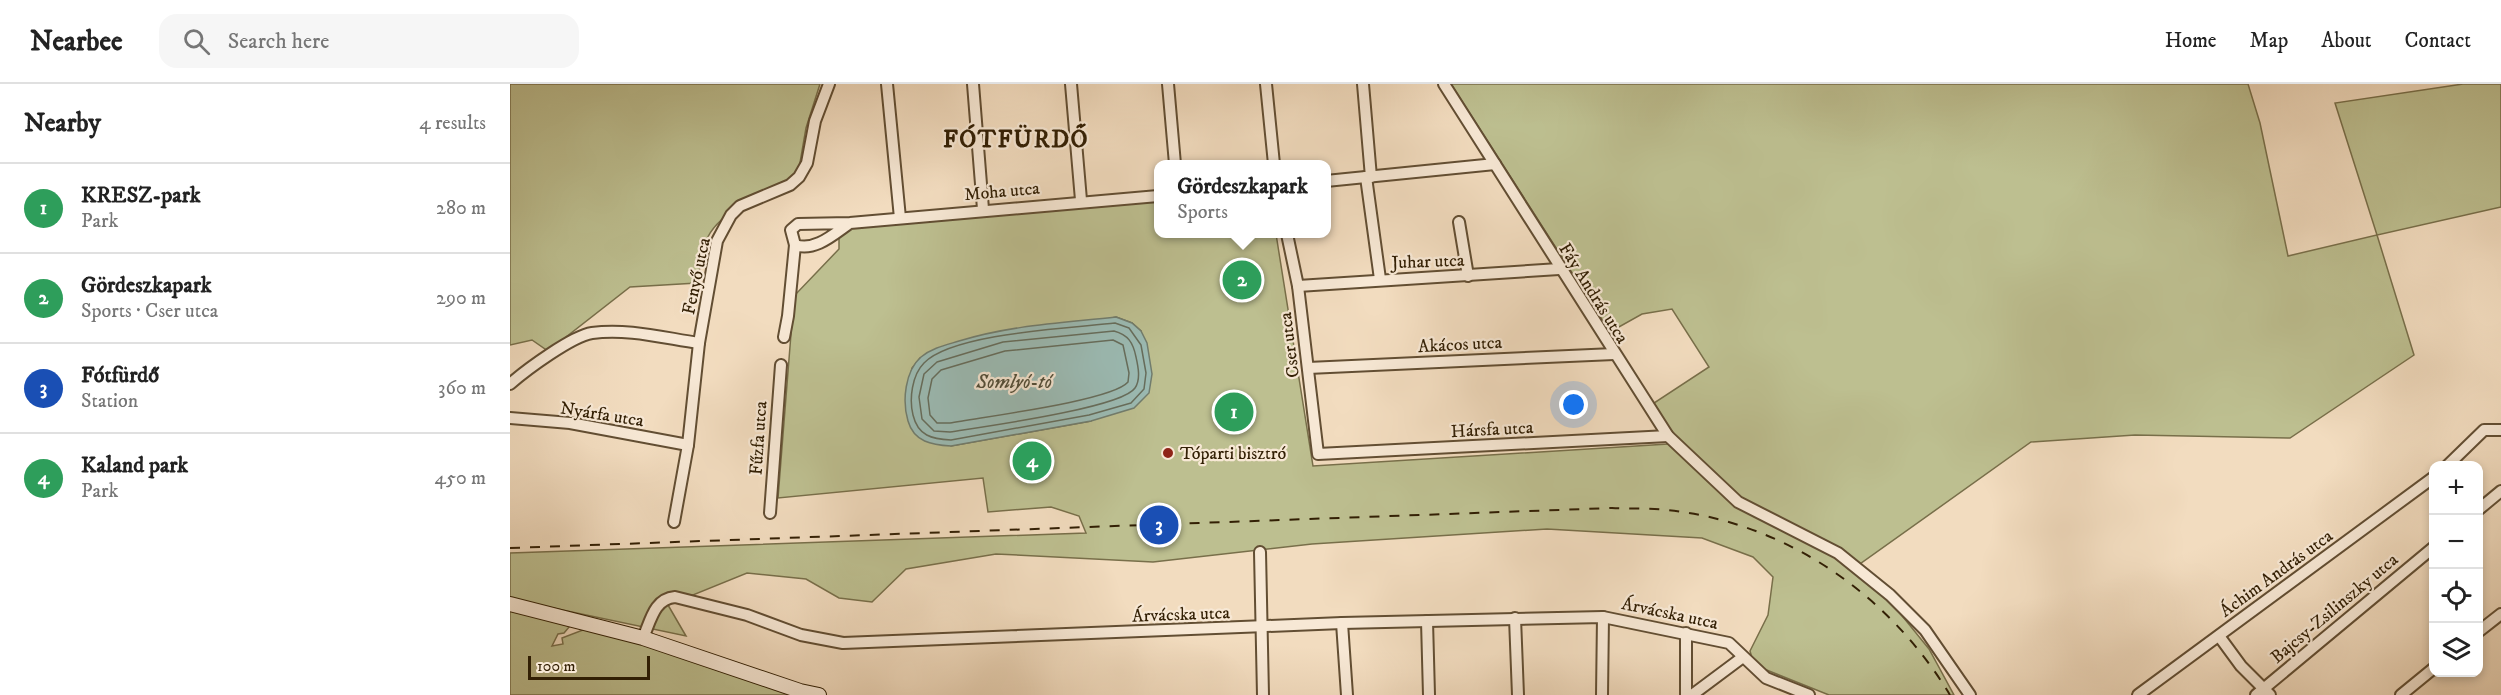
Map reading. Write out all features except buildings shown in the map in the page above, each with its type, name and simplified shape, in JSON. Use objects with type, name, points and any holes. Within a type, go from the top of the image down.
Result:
[{"type":"main road","points":[[510,604],[644,638],[800,691],[819,695]]},
{"type":"street","name":"Fenyő utca","points":[[674,522],[688,445],[699,344],[717,241],[731,215],[740,206],[790,185],[799,177],[807,163],[815,121],[829,84]]},
{"type":"street","points":[[887,84],[900,218]]},
{"type":"street","points":[[973,84],[983,209]]},
{"type":"street","points":[[1071,84],[1081,200]]},
{"type":"street","points":[[1168,84],[1175,160]]},
{"type":"street","points":[[1266,84],[1274,160]]},
{"type":"street","points":[[1363,84],[1368,177],[1380,279]]},
{"type":"street","name":"Fáy András utca","points":[[1445,84],[1559,269],[1668,436],[1738,502],[1838,553],[1890,595],[1925,630],[1970,695]]},
{"type":"street","points":[[1331,181],[1495,164]]},
{"type":"street","name":"Moha utca","points":[[850,223],[816,244],[802,247],[795,245],[791,230],[798,224],[850,223],[1081,200],[1154,196]]},
{"type":"street","points":[[1459,222],[1468,276]]},
{"type":"street","name":"Cser utca","points":[[1288,238],[1298,286],[1318,454]]},
{"type":"street","points":[[784,337],[790,305],[795,245]]},
{"type":"street","name":"Juhar utca","points":[[1298,286],[1559,269]]},
{"type":"street","points":[[510,384],[530,366],[589,333],[614,331],[699,344]]},
{"type":"street","name":"Akácos utca","points":[[1308,368],[1614,354]]},
{"type":"street","name":"Fűzfa utca","points":[[770,513],[781,365]]},
{"type":"street","name":"Nyárfa utca","points":[[510,418],[570,423],[688,445]]},
{"type":"street","points":[[2451,461],[2484,430],[2501,430]]},
{"type":"street","name":"Hársfa utca","points":[[1318,454],[1668,436]]},
{"type":"street","name":"Áchim András utca","points":[[2138,695],[2429,480]]},
{"type":"street","points":[[2483,506],[2501,491]]},
{"type":"street","name":"Bajcsy-Zsilinszky utca","points":[[2263,692],[2429,550]]},
{"type":"street","points":[[1260,552],[1263,695]]},
{"type":"street","name":"Árvácska utca","points":[[644,638],[658,604],[666,598],[675,597],[747,615],[801,635],[843,643],[1342,623],[1604,617],[1729,643],[1766,678],[1809,695]]},
{"type":"street","points":[[2483,628],[2501,614]]},
{"type":"street","points":[[1602,695],[1604,617]]},
{"type":"street","points":[[1515,618],[1518,695]]},
{"type":"street","points":[[1427,621],[1429,695]]},
{"type":"street","points":[[1342,623],[1347,695]]},
{"type":"street","points":[[1686,633],[1686,695]]},
{"type":"street","points":[[2219,636],[2263,692]]},
{"type":"street","points":[[1692,695],[1743,657]]},
{"type":"street","points":[[2401,695],[2429,671]]},
{"type":"green space","points":[[510,84],[820,84],[806,128],[796,186],[745,205],[722,220],[706,241],[697,283],[630,287],[548,351],[532,340],[510,345]]},
{"type":"green space","points":[[1451,84],[2248,84],[2260,123],[2288,256],[2377,235],[2414,355],[2290,438],[2135,435],[2031,442],[1860,564],[1929,649],[1954,695],[1829,695],[1754,665],[1750,651],[1768,615],[1773,577],[1753,557],[1702,538],[1547,529],[1312,544],[1153,562],[996,554],[906,569],[872,602],[839,598],[806,579],[747,573],[668,605],[686,636],[510,599],[510,553],[1086,533],[1079,516],[1051,507],[988,512],[983,478],[778,498],[794,296],[839,249],[839,228],[1154,199],[1154,238],[1277,238],[1313,466],[1668,444],[1671,432],[1654,403],[1709,367],[1672,309],[1642,314],[1610,332]],"holes":[[[1116,317],[1132,323],[1141,331],[1091,421],[951,446],[906,396],[912,368],[920,358]]]},
{"type":"green space","points":[[2463,84],[2501,84],[2501,207],[2377,235],[2335,103]]},
{"type":"green space","points":[[510,608],[570,626],[564,633],[558,634],[552,646],[563,644],[562,638],[588,628],[807,695],[510,695]]},
{"type":"water","name":"Somlyó-tó","points":[[1116,317],[1132,323],[1141,331],[1147,343],[1152,374],[1149,393],[1134,408],[1091,421],[951,446],[925,441],[919,438],[911,428],[905,405],[908,378],[916,363],[930,351],[998,331]]},
{"type":"railway","points":[[510,548],[1612,508],[1667,510],[1711,517],[1752,530],[1792,547],[1830,569],[1865,595],[1897,625],[1950,695]]},
{"type":"place","name":"Gördeszkapark","points":[[1242,280]]},
{"type":"place","name":"KRESZ-park","points":[[1234,412]]},
{"type":"place","name":"Tóparti bisztró","points":[[1168,453]]},
{"type":"place","name":"Kaland park","points":[[1032,461]]},
{"type":"place","name":"Fótfürdő","points":[[1159,525]]},
{"type":"district","name":"FÓTFÜRDŐ","points":[[1016,139]]}]
